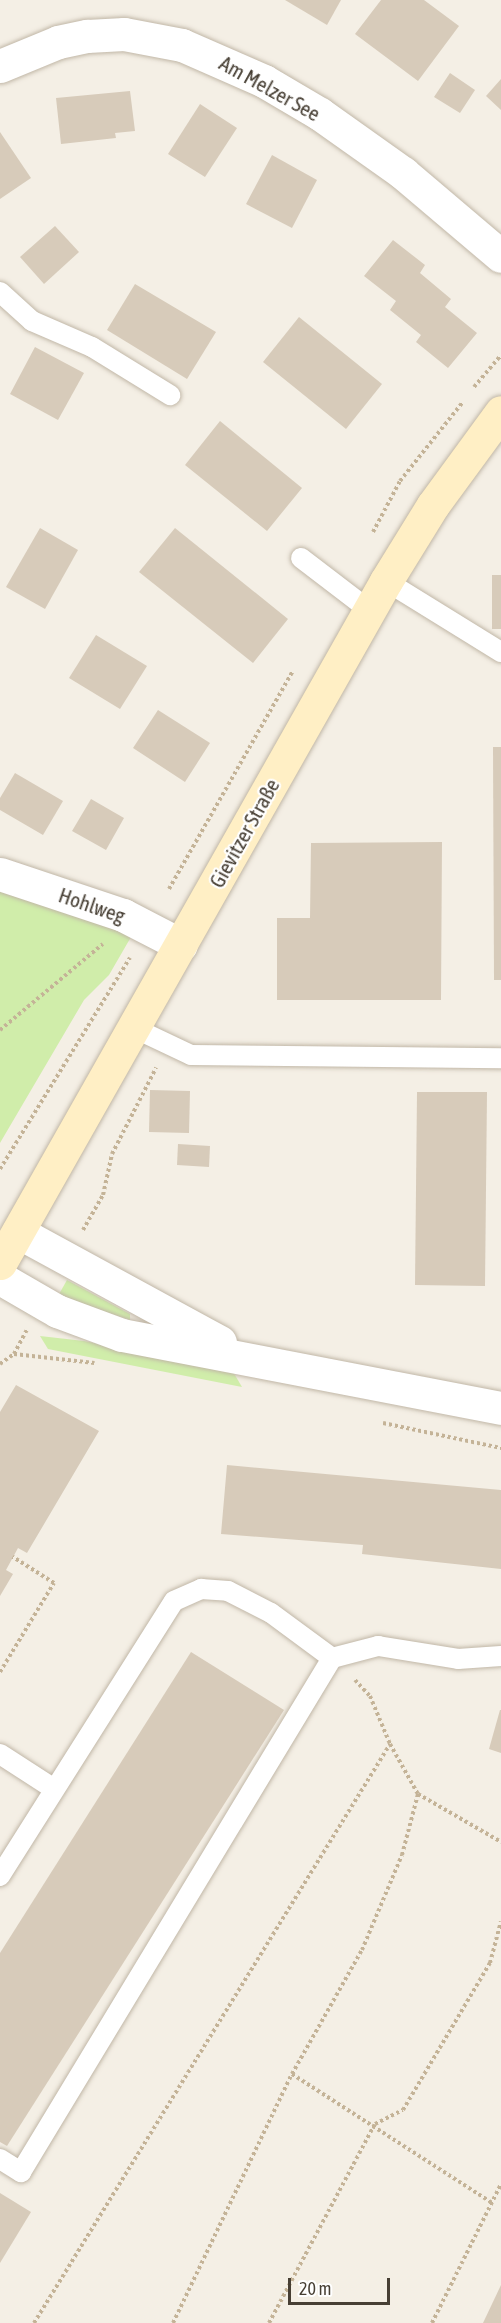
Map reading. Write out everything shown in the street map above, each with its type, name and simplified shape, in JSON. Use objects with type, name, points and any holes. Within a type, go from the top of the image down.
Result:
[{"type":"main road","name":"Gievitzer Straße","points":[[0,1263],[386,581],[433,505],[501,412]]},
{"type":"street","name":"Am Melzer See","points":[[0,66],[49,45],[87,36],[124,34],[182,45],[264,81],[320,114],[403,173],[501,256]]},
{"type":"street","name":"Hohlweg","points":[[0,874],[136,921],[181,945]]},
{"type":"street","points":[[18,1232],[248,1356]]},
{"type":"street","points":[[0,1278],[43,1303],[122,1335],[248,1356],[501,1408]]},
{"type":"lane","points":[[0,292],[32,321],[92,347],[170,395]]},
{"type":"lane","points":[[301,558],[369,610]]},
{"type":"lane","points":[[386,581],[501,652]]},
{"type":"lane","points":[[134,1028],[167,1047],[190,1055],[501,1058]]},
{"type":"lane","points":[[0,1876],[174,1601],[201,1589],[228,1592],[271,1613],[332,1658]]},
{"type":"lane","points":[[0,2159],[21,2172],[332,1658],[378,1646],[458,1659],[501,1656]]},
{"type":"lane","points":[[0,1754],[54,1789]]},
{"type":"path","points":[[0,1030],[112,936],[136,921]]},
{"type":"path","points":[[0,1169],[136,921]]},
{"type":"path","points":[[67,1260],[103,1195],[112,1154],[167,1047]]},
{"type":"path","points":[[0,1364],[14,1354],[43,1303]]},
{"type":"path","points":[[0,1672],[54,1583],[13,1557]]},
{"type":"path","points":[[332,1658],[370,1696],[390,1744],[418,1794],[501,1842]]},
{"type":"path","points":[[34,2323],[390,1744]]},
{"type":"path","points":[[173,2323],[292,2074],[362,1950],[402,1855],[418,1794]]},
{"type":"path","points":[[269,2323],[375,2124],[403,2110],[490,1963],[501,1921]]},
{"type":"path","points":[[292,2074],[375,2124],[492,2203]]},
{"type":"path","points":[[432,2323],[501,2184]]},
{"type":"green space","points":[[0,888],[101,921],[131,937],[109,975],[84,1000],[0,1143]]},
{"type":"green space","points":[[67,1280],[130,1314],[130,1320],[58,1296]]},
{"type":"green space","points":[[40,1336],[84,1341],[232,1370],[242,1387],[48,1349]]},
{"type":"building","points":[[285,0],[341,0],[327,25]]},
{"type":"building","points":[[381,0],[424,0],[459,26],[418,81],[355,34]]},
{"type":"building","points":[[450,73],[475,90],[460,113],[434,97]]},
{"type":"building","points":[[501,79],[501,110],[486,96]]},
{"type":"building","points":[[130,91],[135,131],[115,133],[116,138],[61,144],[56,98]]},
{"type":"building","points":[[200,104],[237,128],[205,177],[168,154]]},
{"type":"building","points":[[0,132],[31,178],[0,199]]},
{"type":"building","points":[[272,155],[317,180],[292,228],[246,204]]},
{"type":"building","points":[[55,226],[79,252],[44,284],[20,257]]},
{"type":"building","points":[[393,240],[425,265],[420,273],[451,299],[445,307],[477,333],[448,368],[416,342],[421,335],[390,310],[396,301],[364,276]]},
{"type":"building","points":[[135,284],[216,332],[187,379],[107,330]]},
{"type":"building","points":[[299,317],[382,384],[346,429],[263,362]]},
{"type":"building","points":[[35,347],[84,373],[58,420],[10,394]]},
{"type":"building","points":[[220,421],[302,488],[267,531],[185,465]]},
{"type":"building","points":[[40,528],[78,550],[45,609],[6,587]]},
{"type":"building","points":[[175,528],[288,619],[253,663],[139,572]]},
{"type":"building","points":[[492,575],[501,575],[501,629],[492,629]]},
{"type":"building","points":[[96,635],[147,666],[120,709],[69,678]]},
{"type":"building","points":[[158,710],[210,743],[185,782],[133,748]]},
{"type":"building","points":[[493,747],[501,747],[501,980],[494,980]]},
{"type":"building","points":[[15,773],[63,801],[43,835],[0,810],[0,798]]},
{"type":"building","points":[[91,799],[124,818],[106,850],[72,831]]},
{"type":"building","points":[[442,842],[441,1000],[277,1000],[277,918],[310,918],[311,843]]},
{"type":"building","points":[[150,1090],[190,1091],[189,1133],[149,1132]]},
{"type":"building","points":[[417,1092],[487,1092],[485,1286],[415,1285]]},
{"type":"building","points":[[178,1144],[210,1146],[209,1167],[177,1165]]},
{"type":"building","points":[[16,1385],[99,1431],[27,1553],[18,1548],[6,1570],[13,1574],[0,1596],[0,1412]]},
{"type":"building","points":[[227,1465],[501,1490],[501,1569],[362,1554],[363,1545],[221,1534]]},
{"type":"building","points":[[191,1652],[284,1710],[7,2146],[0,2142],[0,1953]]},
{"type":"building","points":[[501,1710],[501,1753],[489,1749]]},
{"type":"building","points":[[0,2193],[31,2212],[0,2263]]},
{"type":"building","points":[[501,2285],[501,2323],[483,2323]]}]
